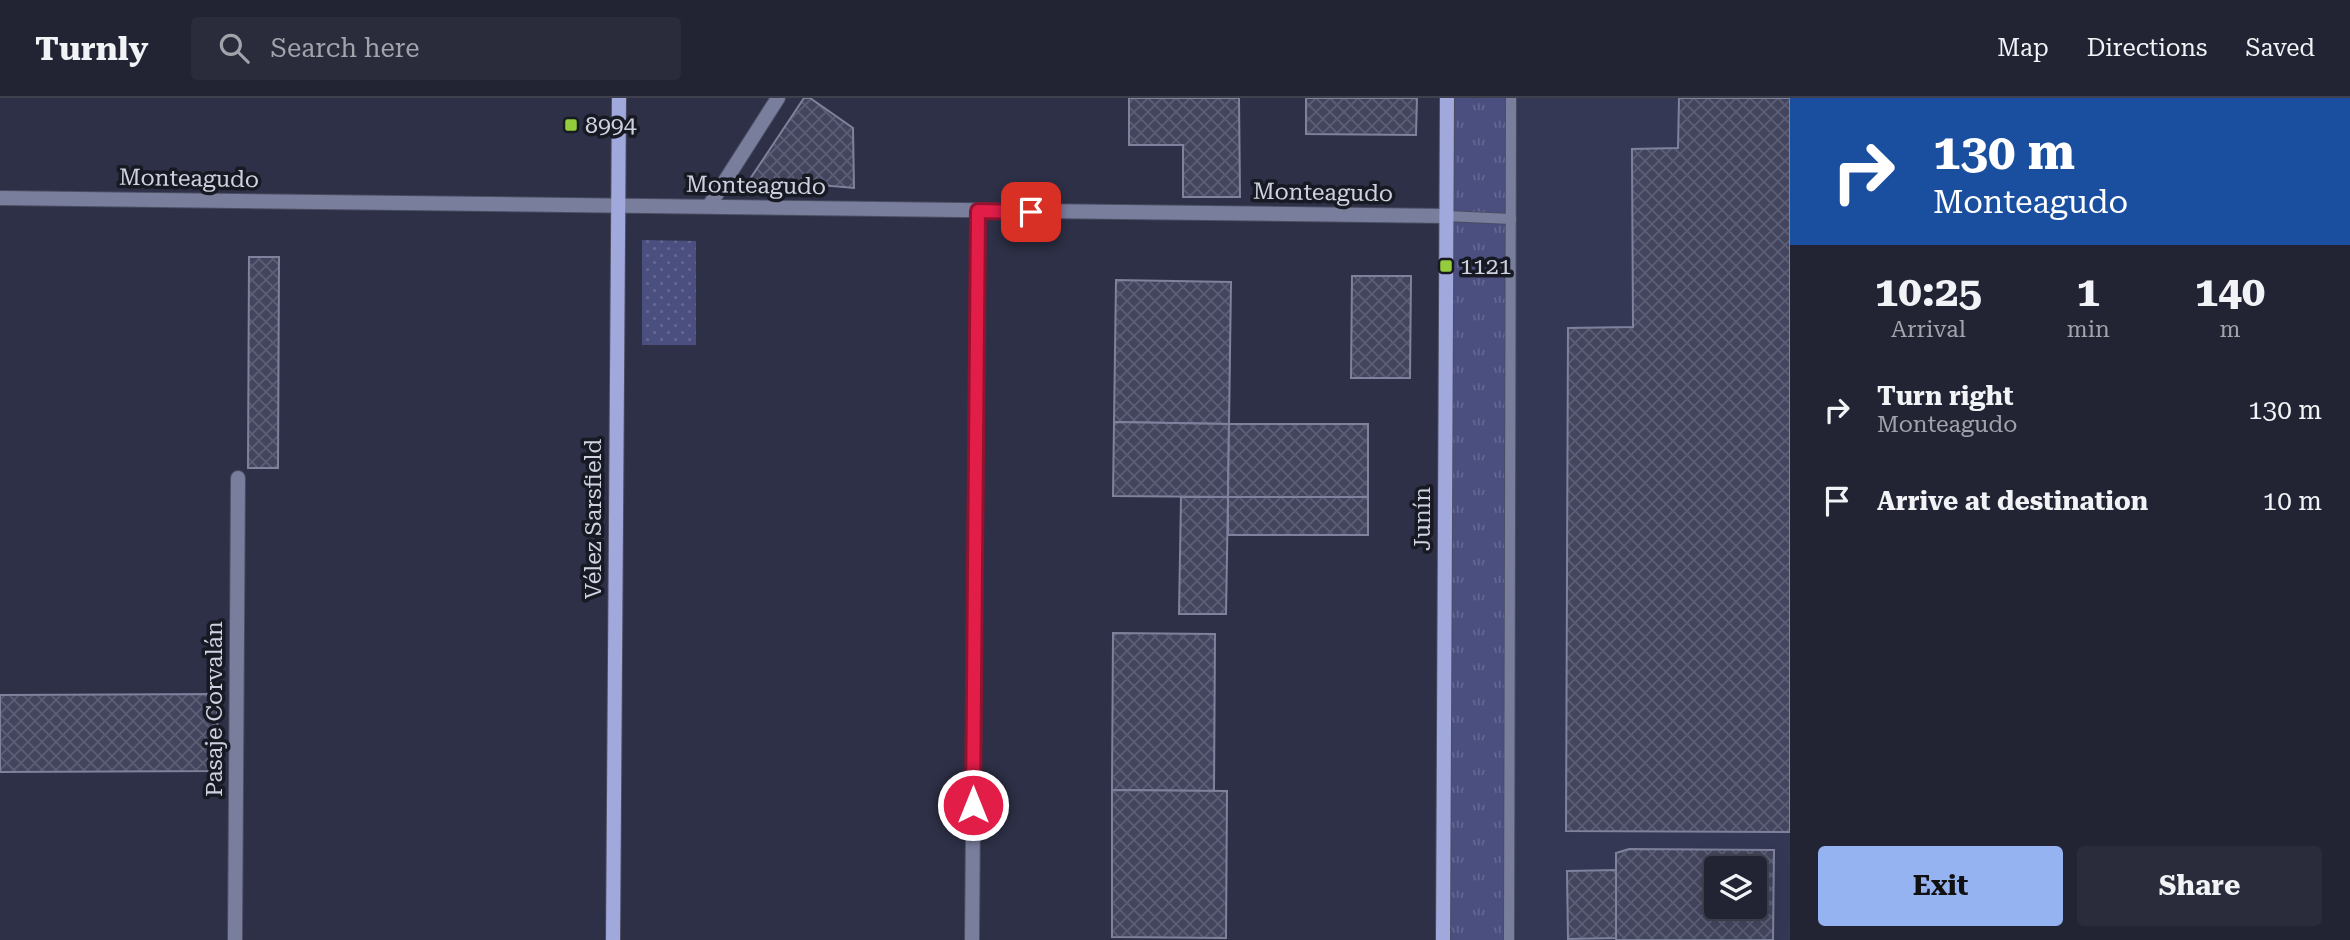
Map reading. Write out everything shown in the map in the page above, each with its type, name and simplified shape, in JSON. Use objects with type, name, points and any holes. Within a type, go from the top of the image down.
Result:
[{"type":"main road","name":"Vélez Sarsfield","points":[[613,940],[619,98]]},
{"type":"main road","name":"Junín","points":[[1443,940],[1447,98]]},
{"type":"street","points":[[709,206],[778,98]]},
{"type":"street","name":"Monteagudo","points":[[0,198],[1446,216]]},
{"type":"street","points":[[972,940],[978,211]]},
{"type":"street","name":"Pasaje Corvalán","points":[[235,940],[237,478]]},
{"type":"lane","points":[[1509,940],[1511,98]]},
{"type":"lane","name":"Monteagudo","points":[[1446,216],[1511,219]]},
{"type":"shaded area","points":[[1511,98],[1790,98],[1790,940],[1509,940]]},
{"type":"green space","points":[[1447,98],[1511,98],[1509,940],[1443,940]]},
{"type":"green space","points":[[642,240],[696,241],[696,345],[642,345]]},
{"type":"building","points":[[804,98],[810,98],[853,128],[854,188],[750,179]]},
{"type":"building","points":[[1129,98],[1239,98],[1240,197],[1183,197],[1183,145],[1129,145]]},
{"type":"building","points":[[1306,98],[1417,98],[1416,135],[1306,134]]},
{"type":"building","points":[[1679,98],[1790,98],[1790,832],[1566,831],[1568,328],[1633,327],[1632,149],[1678,148]]},
{"type":"building","points":[[249,257],[279,257],[278,468],[248,468]]},
{"type":"building","points":[[1352,276],[1411,276],[1410,378],[1351,378]]},
{"type":"building","points":[[1116,280],[1231,282],[1229,424],[1114,422]]},
{"type":"building","points":[[1114,422],[1229,424],[1228,497],[1113,496]]},
{"type":"building","points":[[1229,424],[1368,424],[1368,497],[1228,497]]},
{"type":"building","points":[[1181,497],[1228,497],[1226,614],[1179,614]]},
{"type":"building","points":[[1228,497],[1368,497],[1368,535],[1228,535]]},
{"type":"building","points":[[1113,633],[1215,634],[1214,791],[1112,790]]},
{"type":"building","points":[[217,694],[218,771],[0,772],[0,695]]},
{"type":"building","points":[[1112,790],[1227,791],[1226,938],[1112,937]]},
{"type":"building","points":[[1629,849],[1774,850],[1773,940],[1616,940],[1616,853]]},
{"type":"building","points":[[1616,870],[1616,938],[1568,939],[1567,871]]},
{"type":"place","name":"8994","points":[[571,125]]},
{"type":"place","name":"1121","points":[[1446,266]]},
{"type":"route","points":[[973,805],[978,211],[1031,212]]}]
